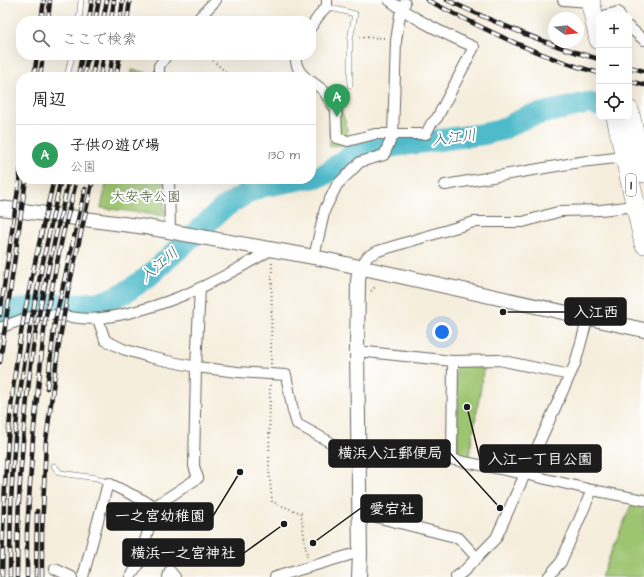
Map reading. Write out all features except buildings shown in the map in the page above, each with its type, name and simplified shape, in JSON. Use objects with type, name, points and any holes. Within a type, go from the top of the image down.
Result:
[{"type":"highway","points":[[594,1],[603,12]]},
{"type":"highway","points":[[594,1],[596,17]]},
{"type":"highway","name":"1","points":[[623,125],[625,157],[644,244]]},
{"type":"highway","name":"1","points":[[623,125],[644,173]]},
{"type":"street","points":[[316,85],[323,90],[336,110],[337,138],[348,141],[375,134],[426,134],[431,124],[437,118],[474,47],[447,34],[404,7],[389,0]]},
{"type":"street","points":[[564,0],[594,1]]},
{"type":"street","points":[[200,16],[214,1]]},
{"type":"street","points":[[316,20],[327,3]]},
{"type":"street","points":[[314,257],[325,209],[337,185],[360,162],[384,155],[393,135],[396,38],[400,16],[404,7]]},
{"type":"street","points":[[632,30],[644,40]]},
{"type":"street","points":[[159,72],[159,66],[163,60]]},
{"type":"street","points":[[295,60],[301,72]]},
{"type":"street","points":[[445,185],[580,162],[625,157]]},
{"type":"street","points":[[169,184],[177,232]]},
{"type":"street","points":[[359,577],[360,513],[357,351],[358,281],[360,267],[368,256],[378,251],[474,222],[523,222],[561,211],[601,210],[635,206]]},
{"type":"street","points":[[0,208],[177,232],[214,239],[272,255],[314,257],[644,330]]},
{"type":"street","points":[[0,328],[36,316],[52,315],[98,319],[145,309],[176,299],[272,255]]},
{"type":"street","points":[[130,577],[138,566],[155,506],[198,478],[194,466],[196,367],[200,288]]},
{"type":"street","points":[[456,577],[463,572],[496,538],[575,364],[588,317]]},
{"type":"street","points":[[98,319],[106,340],[122,349],[149,358],[196,367],[238,372],[286,374],[297,424],[359,458],[420,453],[644,500]]},
{"type":"street","points":[[357,351],[453,361],[499,360],[570,375]]},
{"type":"street","points":[[452,459],[453,361]]},
{"type":"street","points":[[83,577],[108,483],[155,506]]},
{"type":"street","points":[[548,577],[562,562],[592,490]]},
{"type":"street","points":[[360,513],[459,538],[477,558]]},
{"type":"street","points":[[275,577],[360,552]]},
{"type":"street","points":[[55,569],[72,577]]},
{"type":"street","points":[[168,577],[170,572],[175,577]]},
{"type":"lane","points":[[79,16],[81,0]]},
{"type":"lane","points":[[327,3],[355,14],[350,37],[350,85]]},
{"type":"lane","points":[[68,72],[71,60]]},
{"type":"lane","points":[[54,466],[60,473],[97,478],[108,483]]},
{"type":"path","points":[[350,37],[396,38]]},
{"type":"path","points":[[212,60],[226,72]]},
{"type":"path","points":[[272,255],[269,470],[272,502],[301,513],[309,567]]},
{"type":"green space","points":[[132,70],[144,72],[131,72]]},
{"type":"green space","points":[[339,104],[347,126],[348,144],[330,147],[330,107]]},
{"type":"green space","name":"大安寺公園","points":[[106,184],[163,184],[165,216],[101,208]]},
{"type":"green space","points":[[485,364],[469,457],[460,456],[457,453],[456,365]]},
{"type":"green space","points":[[631,505],[644,508],[644,577],[601,577]]},
{"type":"waterway","name":"入江川","points":[[316,177],[324,175],[357,151],[484,134],[501,130],[526,117],[588,103],[596,105]]},
{"type":"waterway","name":"入江川","points":[[0,316],[12,311],[52,304],[73,305],[103,302],[126,292],[149,276],[223,208],[259,187],[276,184]]},
{"type":"railway","points":[[42,16],[44,0]]},
{"type":"railway","points":[[48,16],[50,0]]},
{"type":"railway","points":[[90,16],[92,0]]},
{"type":"railway","points":[[96,16],[99,0]]},
{"type":"railway","points":[[104,16],[107,0]]},
{"type":"railway","points":[[112,16],[114,0]]},
{"type":"railway","points":[[121,16],[123,0]]},
{"type":"railway","points":[[128,16],[130,0]]},
{"type":"railway","points":[[427,0],[532,50],[554,59],[596,72]]},
{"type":"railway","points":[[447,0],[522,33],[596,58]]},
{"type":"railway","points":[[35,72],[36,60]]},
{"type":"railway","points":[[79,72],[81,60]]},
{"type":"railway","points":[[85,72],[87,60]]},
{"type":"railway","points":[[93,72],[95,60]]},
{"type":"railway","points":[[101,72],[103,60]]},
{"type":"railway","points":[[110,72],[112,60]]},
{"type":"railway","points":[[117,72],[119,60]]},
{"type":"railway","points":[[41,72],[42,63]]},
{"type":"railway","points":[[632,68],[644,71]]},
{"type":"railway","points":[[632,82],[644,85]]},
{"type":"railway","points":[[0,315],[19,184]]},
{"type":"railway","points":[[0,362],[25,184]]},
{"type":"railway","points":[[2,577],[3,519],[11,403],[19,345],[31,282],[53,184]]},
{"type":"railway","points":[[10,577],[12,490],[18,405],[34,307],[60,184]]},
{"type":"railway","points":[[17,577],[21,462],[33,348],[45,284],[68,184]]},
{"type":"railway","points":[[27,577],[27,531],[33,438],[45,321],[63,234],[76,184]]},
{"type":"railway","points":[[42,577],[42,532],[46,441],[58,350],[68,291],[92,184]]},
{"type":"railway","points":[[47,388],[55,321],[85,189]]},
{"type":"railway","points":[[36,577],[37,511]]},
{"type":"place","name":"子供の遊び場","points":[[337,117]]},
{"type":"place","name":"入江西","points":[[503,312]]},
{"type":"place","name":"入江一丁目公園","points":[[467,407]]},
{"type":"place","name":"一之宮幼稚園","points":[[240,472]]},
{"type":"place","name":"横浜入江郵便局","points":[[500,508]]},
{"type":"place","name":"横浜一之宮神社","points":[[284,524]]},
{"type":"place","name":"愛宕社","points":[[313,543]]}]
